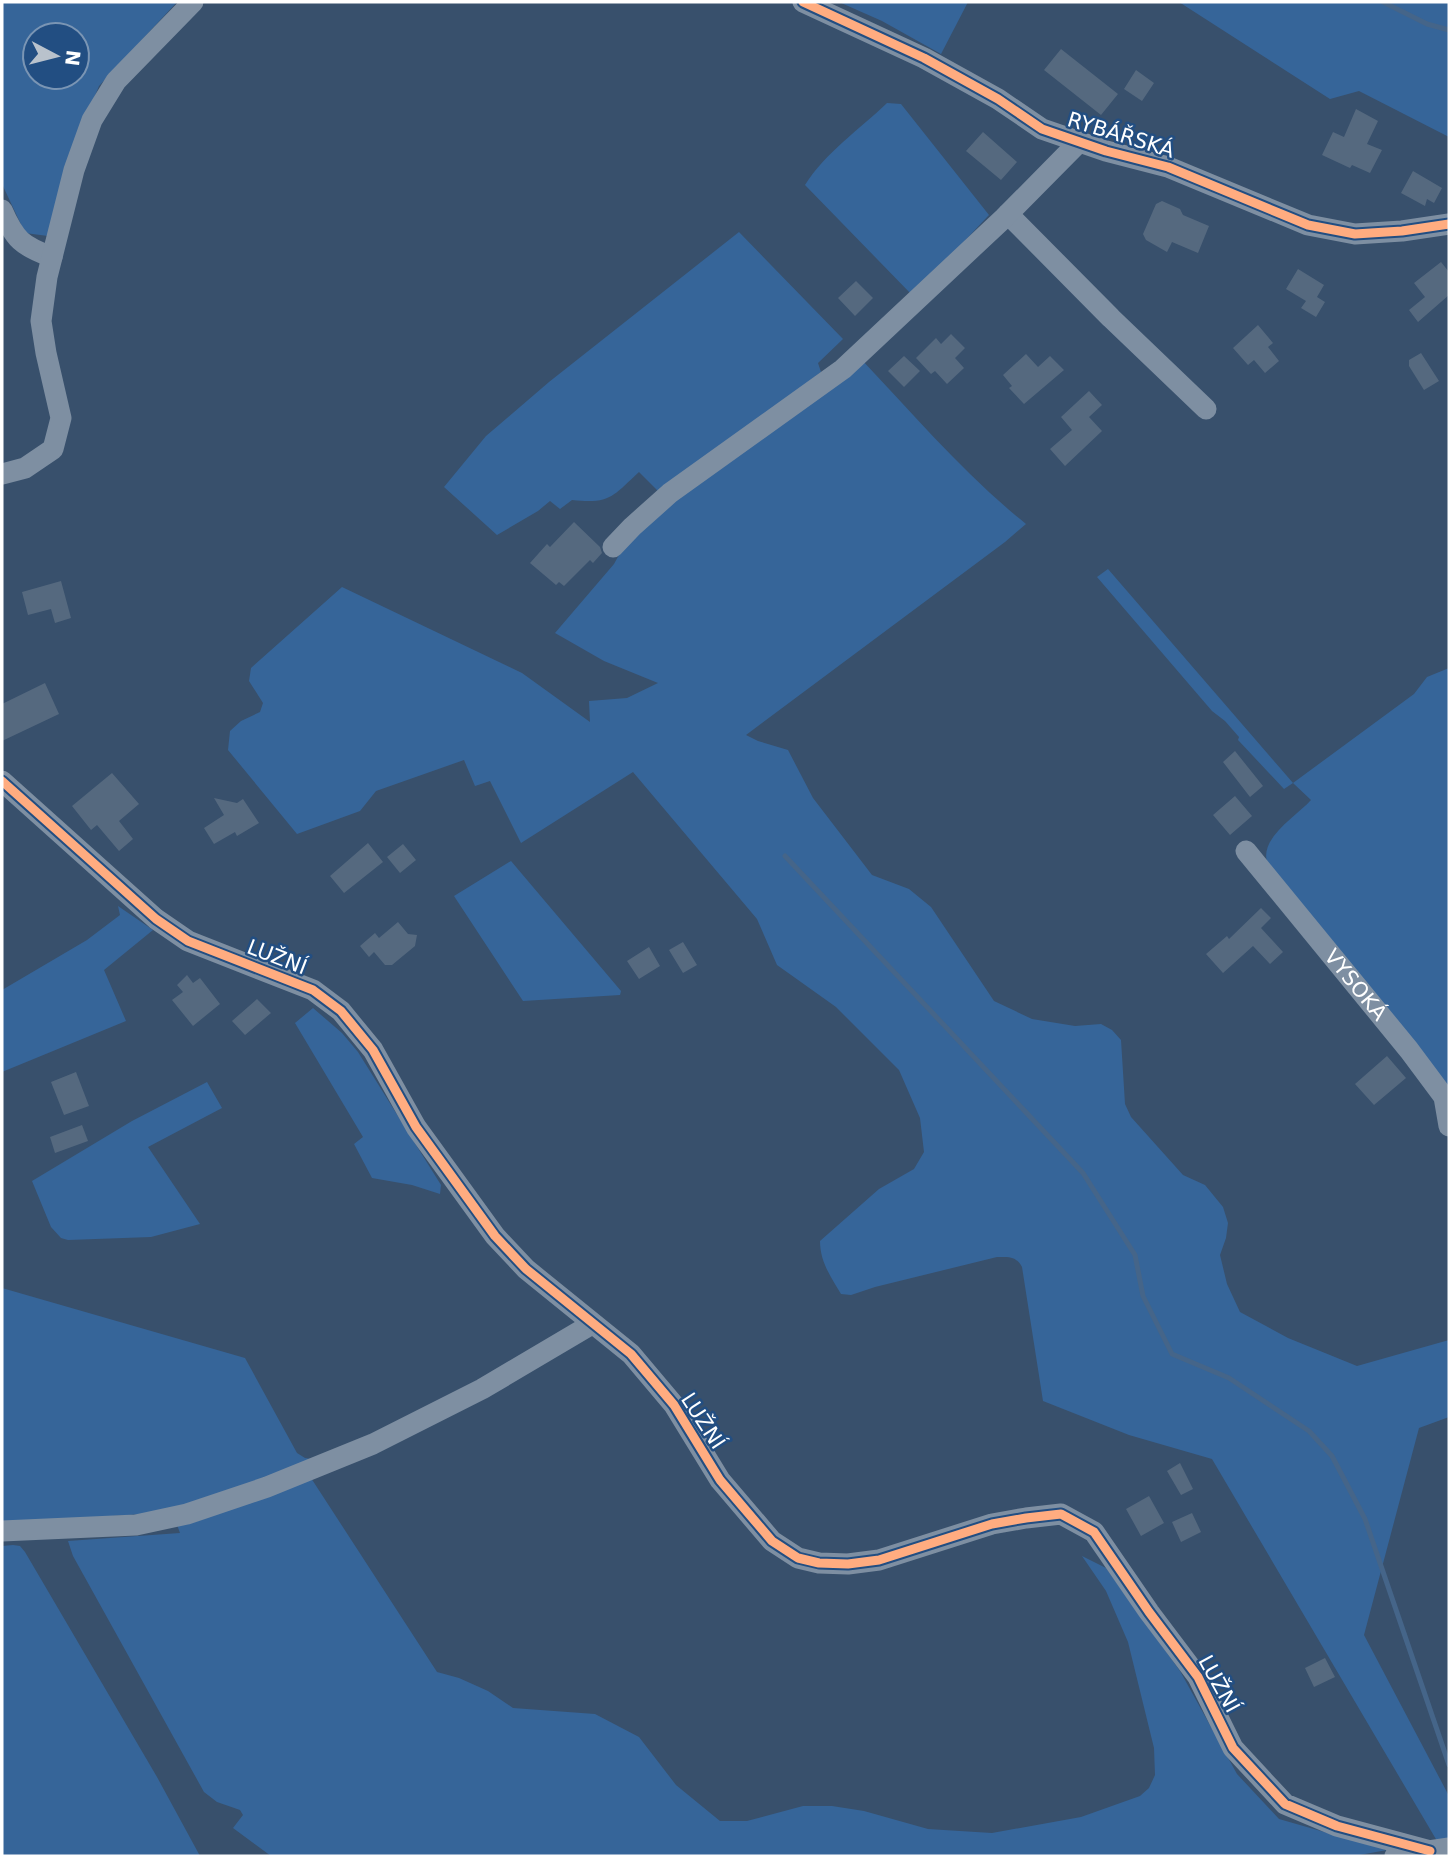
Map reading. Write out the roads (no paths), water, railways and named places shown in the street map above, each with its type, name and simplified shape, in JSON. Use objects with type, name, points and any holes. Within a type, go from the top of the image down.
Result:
[{"type":"street","points":[[2,474],[25,468],[53,449],[61,418],[41,321],[52,257],[74,170],[92,120],[116,81],[193,2]]},
{"type":"street","name":"RYBÁŘSKÁ","points":[[803,2],[924,58],[998,99],[1042,129],[1168,167],[1308,225],[1355,234],[1449,224]]},
{"type":"street","points":[[613,547],[670,494],[843,369],[1008,214],[1079,142]]},
{"type":"street","points":[[2,210],[11,231],[28,248],[52,257]]},
{"type":"street","points":[[1008,214],[1206,409]]},
{"type":"street","name":"LUŽNÍ","points":[[2,781],[156,919],[188,941],[313,990],[341,1011],[373,1050],[416,1127],[495,1236],[526,1269],[631,1354],[674,1405],[720,1480],[772,1541],[798,1558],[819,1563],[848,1564],[878,1560],[992,1524],[1061,1514],[1094,1532],[1198,1677],[1233,1748],[1284,1804],[1337,1826],[1440,1849]]},
{"type":"street","name":"VYSOKÁ","points":[[1246,851],[1446,1096],[1449,1126]]},
{"type":"street","points":[[2,1531],[136,1525],[187,1514],[267,1487],[373,1444],[482,1389],[592,1324]]},
{"type":"street","points":[[1395,1856],[1440,1849]]},
{"type":"waterway","points":[[1383,2],[1427,24],[1449,30]]},
{"type":"waterway","points":[[785,856],[1083,1173],[1135,1255],[1143,1296],[1172,1354],[1229,1378],[1309,1431],[1332,1456],[1365,1519],[1449,1765]]}]
